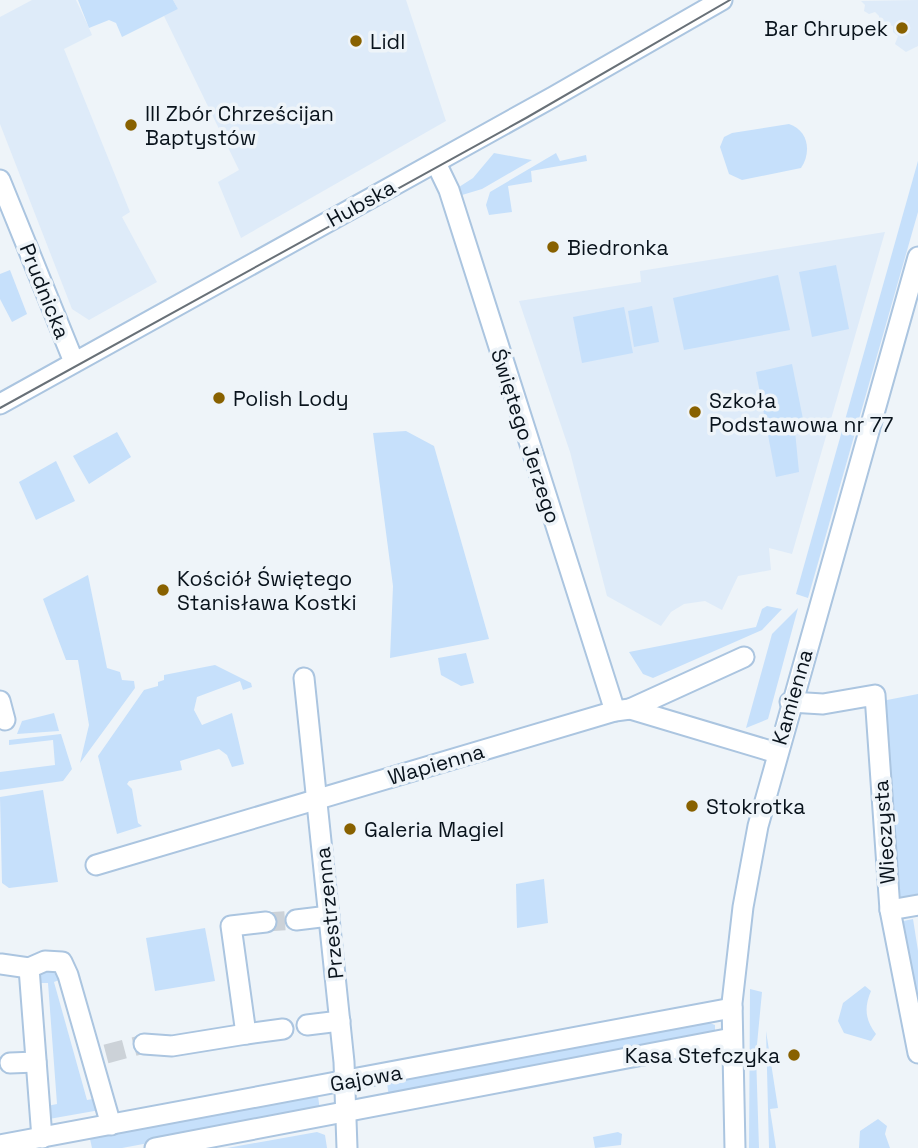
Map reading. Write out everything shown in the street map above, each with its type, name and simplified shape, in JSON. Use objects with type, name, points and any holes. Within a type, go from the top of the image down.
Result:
[{"type":"street","name":"Hubska","points":[[0,404],[436,163],[722,0]]},
{"type":"street","name":"Świętego Jerzego","points":[[436,163],[449,190],[622,710]]},
{"type":"street","name":"Prudnicka","points":[[0,180],[74,362]]},
{"type":"street","name":"Kamienna","points":[[735,1148],[732,1008],[743,907],[758,826],[790,702],[918,257]]},
{"type":"street","name":"Wapienna","points":[[96,865],[622,710],[744,657]]},
{"type":"street","name":"Przestrzenna","points":[[304,678],[346,1081],[347,1148]]},
{"type":"street","name":"Wieczysta","points":[[790,702],[823,704],[875,695],[890,910],[917,1043]]},
{"type":"street","points":[[622,710],[777,753]]},
{"type":"street","points":[[890,910],[917,911]]},
{"type":"street","points":[[296,920],[329,916]]},
{"type":"street","points":[[246,1034],[231,926],[265,922]]},
{"type":"street","points":[[1,964],[29,968],[45,961],[62,962],[100,1056],[111,1125]]},
{"type":"street","points":[[29,968],[42,1138]]},
{"type":"street","name":"Gajowa","points":[[0,1145],[42,1138],[63,1141],[111,1125],[732,1008]]},
{"type":"street","points":[[307,1025],[340,1021]]},
{"type":"street","points":[[144,1044],[172,1045],[283,1029]]},
{"type":"street","name":"Gajowa","points":[[155,1148],[210,1143],[348,1112],[732,1038]]},
{"type":"street","points":[[10,1063],[36,1062]]},
{"type":"shaded area","points":[[32,0],[76,0],[89,28],[92,35],[64,49],[130,212],[122,217],[157,282],[89,320],[72,309],[0,124],[0,17]]},
{"type":"shaded area","points":[[78,0],[173,0],[178,9],[122,37],[116,23],[109,20],[89,28]]},
{"type":"shaded area","points":[[173,0],[406,0],[446,121],[241,238],[218,182],[239,170],[164,16],[178,9]]},
{"type":"shaded area","points":[[918,0],[918,46],[906,52],[895,44],[898,36],[893,32],[893,26],[879,22],[879,16],[875,12],[869,14],[864,11],[865,5],[861,1]]},
{"type":"shaded area","points":[[789,124],[800,131],[806,142],[806,155],[801,168],[742,180],[729,174],[720,147],[724,137],[732,133]]},
{"type":"shaded area","points":[[494,153],[532,160],[482,189],[462,195],[459,187],[473,178]]},
{"type":"shaded area","points":[[556,153],[560,161],[586,155],[587,161],[531,171],[532,182],[508,186],[512,212],[489,215],[486,205],[490,192]]},
{"type":"shaded area","points":[[918,161],[918,212],[808,598],[796,594]]},
{"type":"shaded area","name":"Szkoła Podstawowa nr 77","points":[[885,232],[792,554],[769,548],[771,570],[738,576],[722,610],[705,601],[684,604],[671,612],[661,626],[607,596],[570,452],[519,301],[641,282],[640,271]]},
{"type":"shaded area","points":[[836,265],[849,329],[812,337],[799,272]]},
{"type":"shaded area","points":[[10,270],[27,314],[12,322],[0,299],[0,274]]},
{"type":"shaded area","points":[[778,275],[790,330],[684,350],[673,298]]},
{"type":"shaded area","points":[[652,306],[659,342],[634,347],[628,311]]},
{"type":"shaded area","points":[[624,307],[633,353],[582,363],[573,317]]},
{"type":"shaded area","points":[[792,364],[805,429],[795,431],[799,472],[776,477],[756,372]]},
{"type":"shaded area","points":[[406,431],[434,446],[489,639],[390,658],[393,586],[373,433]]},
{"type":"shaded area","points":[[117,432],[131,457],[89,484],[73,456]]},
{"type":"shaded area","points":[[56,461],[75,501],[36,520],[19,482]]},
{"type":"shaded area","points":[[88,575],[107,668],[120,672],[122,680],[134,681],[135,688],[80,763],[89,725],[78,660],[66,660],[43,599]]},
{"type":"shaded area","points":[[767,606],[782,609],[762,630],[653,678],[643,674],[629,652],[756,627],[762,609]]},
{"type":"shaded area","points":[[798,608],[768,719],[746,728],[772,634]]},
{"type":"shaded area","points":[[466,653],[474,683],[461,686],[441,675],[438,658]]},
{"type":"shaded area","points":[[215,665],[251,683],[252,687],[243,690],[240,681],[197,697],[194,710],[202,725],[232,713],[244,764],[232,767],[227,755],[219,749],[180,761],[182,770],[129,781],[127,784],[132,789],[138,823],[142,826],[117,834],[98,756],[144,690],[158,686],[158,682],[164,680],[164,675]]},
{"type":"shaded area","points":[[918,694],[918,894],[896,898],[882,706],[887,700]]},
{"type":"shaded area","points":[[54,713],[59,731],[17,734],[22,721]]},
{"type":"shaded area","points":[[61,734],[72,769],[63,781],[0,790],[0,772],[55,765],[53,740],[9,745],[9,740]]},
{"type":"shaded area","points":[[43,790],[58,882],[9,888],[2,883],[0,797]]},
{"type":"shaded area","points":[[544,879],[548,923],[517,928],[516,884]]},
{"type":"shaded area","points":[[913,919],[918,951],[918,1024],[899,922]]},
{"type":"shaded area","points":[[205,928],[215,981],[155,991],[146,938]]},
{"type":"shaded area","points":[[55,968],[64,978],[54,982],[87,1100],[98,1098],[100,1110],[49,1119],[47,1106],[57,1104],[48,983],[36,983],[40,970]]},
{"type":"shaded area","points":[[865,986],[871,991],[867,1013],[876,1034],[871,1041],[844,1033],[838,1021],[843,1003]]},
{"type":"shaded area","points":[[750,989],[762,992],[756,1055],[759,1148],[749,1148]]},
{"type":"shaded area","points":[[707,1022],[715,1025],[715,1032],[389,1097],[387,1083]]},
{"type":"shaded area","points":[[766,1031],[778,1108],[770,1109],[776,1148],[769,1148]]},
{"type":"shaded area","points":[[318,1096],[320,1111],[122,1148],[92,1148],[90,1139]]},
{"type":"shaded area","points":[[878,1119],[887,1126],[885,1134],[890,1148],[859,1148],[860,1131]]},
{"type":"shaded area","points":[[317,1132],[325,1135],[327,1148],[227,1148]]},
{"type":"shaded area","points":[[618,1132],[622,1134],[621,1145],[595,1148],[593,1137]]},
{"type":"tunnel","points":[[266,922],[296,920]]},
{"type":"tunnel","points":[[106,1054],[144,1044]]},
{"type":"tram line","points":[[0,408],[526,118],[730,0]]},
{"type":"place","name":"Bar Chrupek","points":[[902,28]]},
{"type":"place","name":"Lidl","points":[[356,41]]},
{"type":"place","name":"III Zbór Chrześcijan Baptystów","points":[[131,125]]},
{"type":"place","name":"Biedronka","points":[[553,247]]},
{"type":"place","name":"Polish Lody","points":[[219,398]]},
{"type":"place","name":"Szkoła Podstawowa nr 77","points":[[695,412]]},
{"type":"place","name":"Kościół Świętego Stanisława Kostki","points":[[163,590]]},
{"type":"place","name":"Stokrotka","points":[[692,806]]},
{"type":"place","name":"Galeria Magiel","points":[[350,829]]},
{"type":"place","name":"Kasa Stefczyka","points":[[794,1055]]}]
